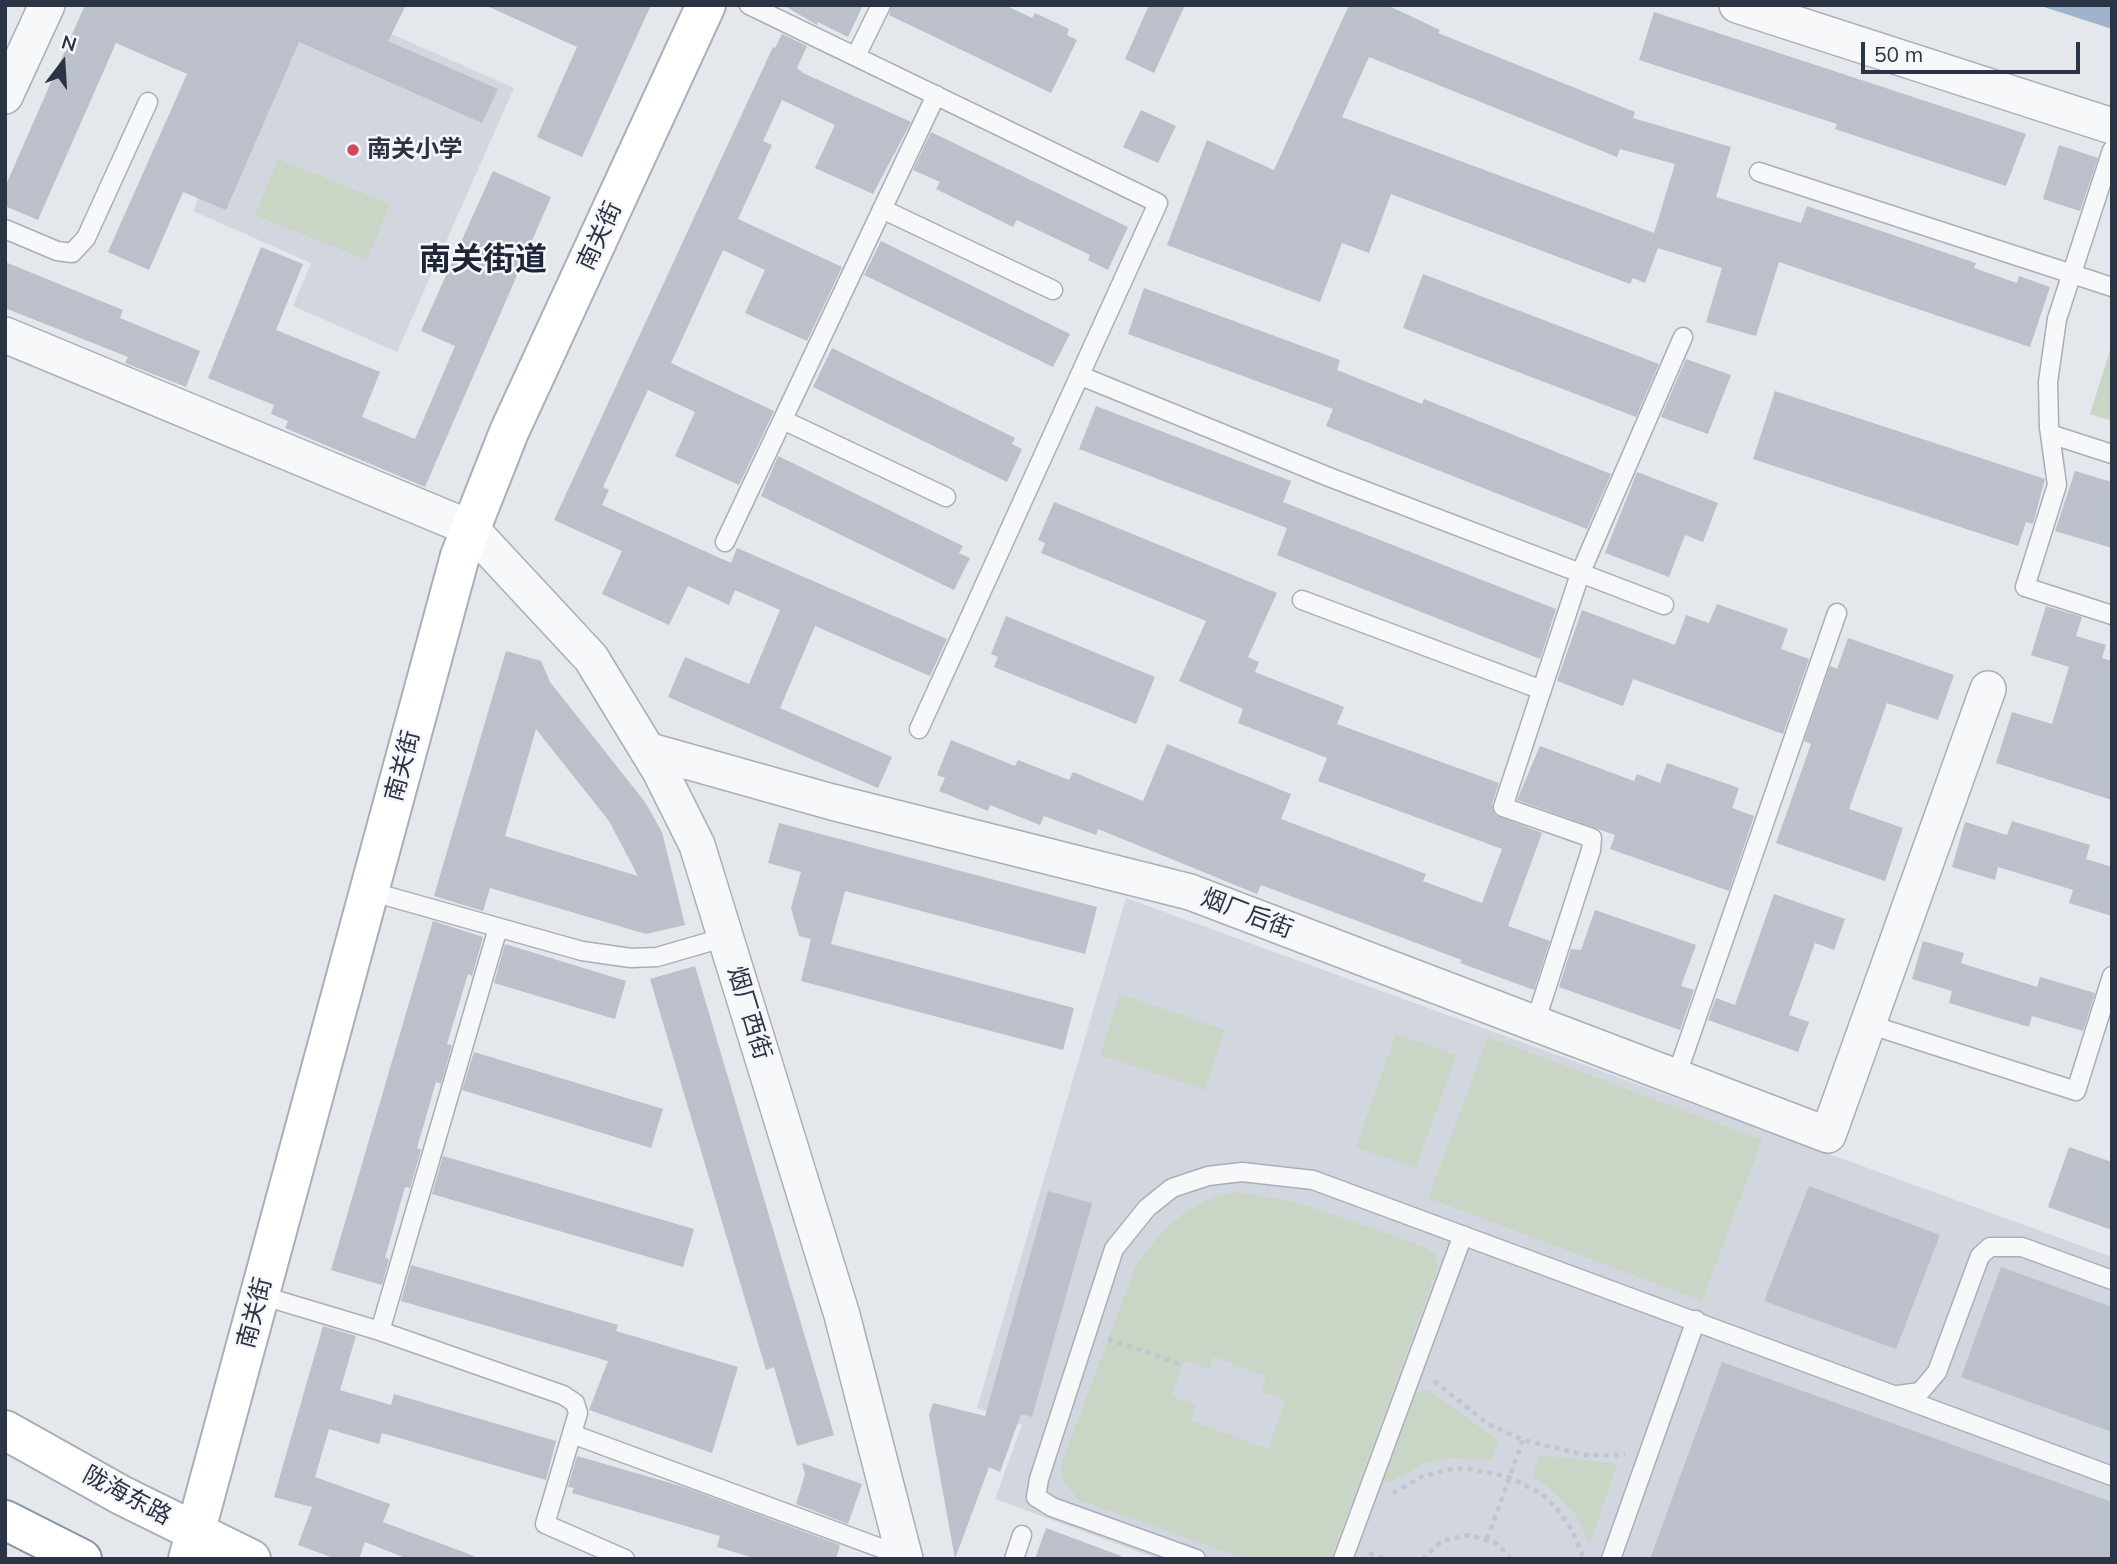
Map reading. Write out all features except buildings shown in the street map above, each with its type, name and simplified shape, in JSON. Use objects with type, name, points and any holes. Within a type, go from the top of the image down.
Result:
[{"type":"main road","name":"南关街","points":[[192,1545],[470,528],[509,432],[706,5]]},
{"type":"main road","name":"陇海东路","points":[[5,1430],[192,1545],[251,1559]]},
{"type":"main road","points":[[5,1511],[43,1540]]},
{"type":"main road","points":[[5,1520],[82,1559]]},
{"type":"street","points":[[5,96],[47,5]]},
{"type":"street","points":[[1737,5],[2112,126]]},
{"type":"street","points":[[5,335],[470,528]]},
{"type":"street","name":"烟厂西街","points":[[470,528],[591,658],[647,750],[697,845],[842,1315],[905,1558]]},
{"type":"street","points":[[1868,1024],[1988,689]]},
{"type":"street","name":"烟厂后街","points":[[647,750],[832,802],[1190,892],[1828,1135],[1868,1024]]},
{"type":"lane","points":[[750,5],[1158,203],[919,729]]},
{"type":"lane","points":[[856,57],[881,5]]},
{"type":"lane","points":[[725,542],[936,95]]},
{"type":"lane","points":[[5,229],[57,251],[72,253],[86,238],[148,102]]},
{"type":"lane","points":[[2112,150],[2057,318],[2048,382],[2050,434],[2057,485],[2025,587],[2112,615]]},
{"type":"lane","points":[[1759,172],[2112,287]]},
{"type":"lane","points":[[883,209],[1053,290]]},
{"type":"lane","points":[[1535,1023],[1591,850],[1591,838],[1503,807],[1580,574],[1684,337]]},
{"type":"lane","points":[[1081,376],[1329,477],[1664,605]]},
{"type":"lane","points":[[783,420],[946,497]]},
{"type":"lane","points":[[2050,434],[2112,454]]},
{"type":"lane","points":[[1302,600],[1542,690]]},
{"type":"lane","points":[[1676,1077],[1837,613]]},
{"type":"lane","points":[[369,891],[582,951],[631,958],[657,957],[726,937]]},
{"type":"lane","points":[[380,1331],[498,928]]},
{"type":"lane","points":[[1868,1024],[2076,1091],[2112,976]]},
{"type":"lane","points":[[1196,1559],[1052,1507],[1036,1497],[1039,1479],[1114,1250],[1147,1208],[1172,1188],[1208,1176],[1242,1172],[1312,1180],[2112,1476]]},
{"type":"lane","points":[[1343,1559],[1464,1235]]},
{"type":"lane","points":[[1895,1396],[1920,1392],[1937,1372],[1980,1256],[1990,1247],[2022,1247],[2112,1280]]},
{"type":"lane","points":[[260,1295],[380,1331],[563,1395],[575,1403],[578,1413],[545,1524],[625,1559]]},
{"type":"lane","points":[[1611,1559],[1696,1320]]},
{"type":"lane","points":[[572,1434],[905,1558]]},
{"type":"lane","points":[[1014,1559],[1022,1535]]},
{"type":"path","points":[[1088,1332],[1183,1365]]},
{"type":"path","points":[[1416,1363],[1453,1399],[1488,1424],[1522,1440],[1586,1455],[1649,1453]]},
{"type":"path","points":[[1487,1539],[1522,1440]]},
{"type":"path","points":[[1360,1514],[1420,1477],[1465,1468],[1509,1477],[1542,1494],[1572,1530],[1584,1559]]},
{"type":"path","points":[[1422,1559],[1431,1548],[1455,1536],[1469,1535],[1496,1543],[1512,1559]]},
{"type":"shaded area","name":"南关小学","points":[[326,5],[514,88],[397,352],[293,306],[311,263],[193,211],[264,50]]},
{"type":"shaded area","points":[[1126,898],[2112,1257],[2112,1559],[1158,1559],[995,1499],[1022,1425],[977,1408]]},
{"type":"green space","points":[[278,159],[390,204],[367,260],[255,215]]},
{"type":"green space","points":[[2112,344],[2112,421],[2090,414]]},
{"type":"green space","points":[[1120,994],[1225,1030],[1205,1090],[1100,1055]]},
{"type":"green space","points":[[1396,1034],[1456,1055],[1416,1168],[1356,1147]]},
{"type":"green space","points":[[1488,1037],[1762,1140],[1702,1301],[1428,1198]]},
{"type":"green space","points":[[1236,1192],[1297,1202],[1427,1248],[1435,1255],[1438,1266],[1331,1559],[1246,1559],[1079,1500],[1062,1480],[1061,1465],[1136,1265],[1160,1234],[1184,1213],[1213,1197]],"holes":[[[1214,1357],[1266,1376],[1261,1391],[1285,1400],[1268,1449],[1191,1421],[1196,1406],[1171,1396],[1184,1361],[1209,1369]]]},
{"type":"green space","points":[[1427,1389],[1498,1440],[1491,1461],[1449,1458],[1428,1462],[1388,1483],[1383,1481],[1416,1392]]},
{"type":"green space","points":[[1540,1455],[1617,1464],[1590,1544],[1575,1513],[1549,1488],[1532,1477]]},
{"type":"water","points":[[2038,5],[2112,5],[2112,29]]},
{"type":"place","name":"南关小学","points":[[353,150]]},
{"type":"district","name":"南关街道","points":[[483,260]]}]
